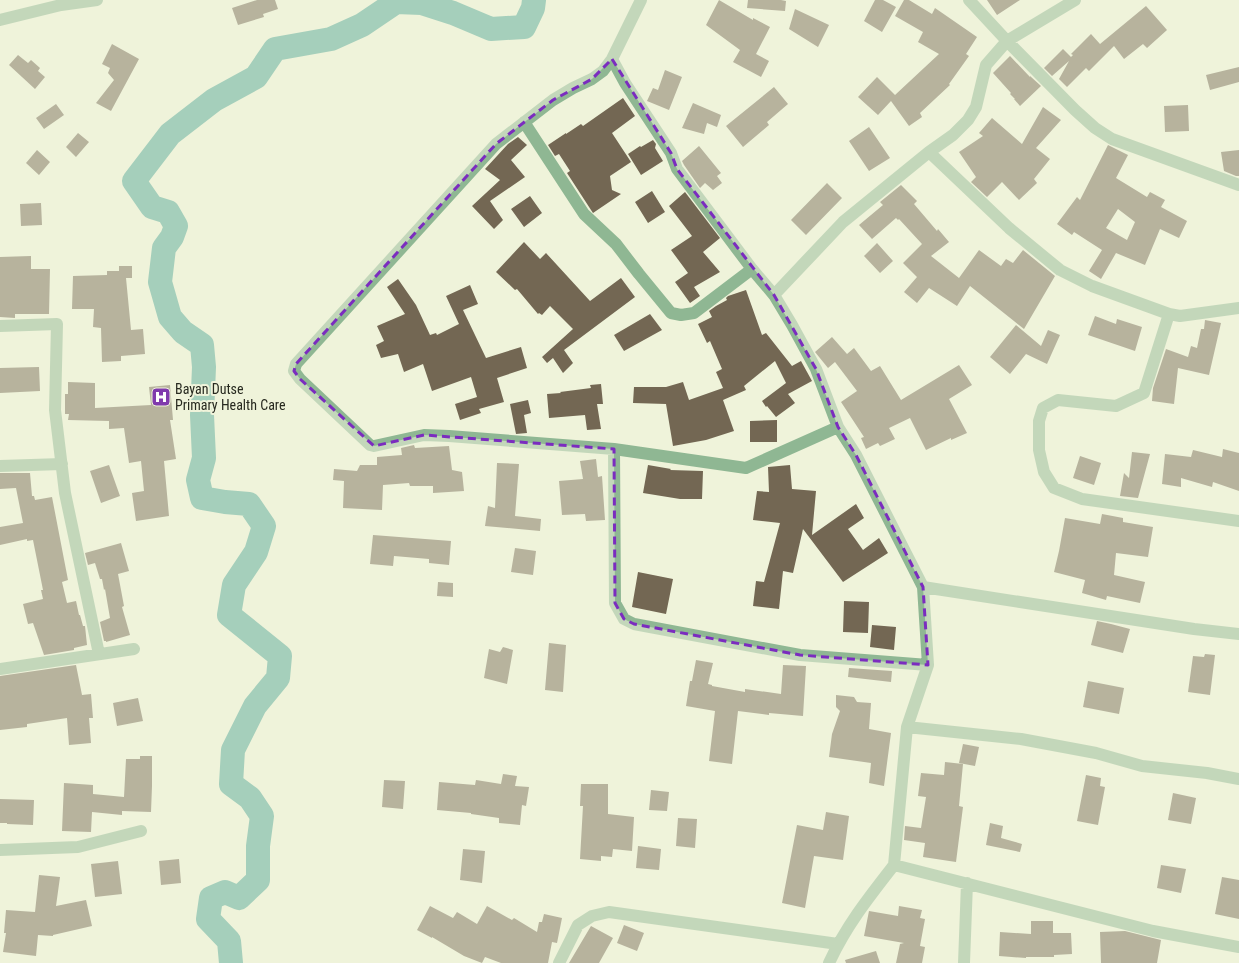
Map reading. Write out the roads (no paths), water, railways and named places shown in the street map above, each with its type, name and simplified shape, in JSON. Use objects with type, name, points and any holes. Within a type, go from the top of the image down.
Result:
[{"type":"street","points":[[0,20],[60,3],[97,0]]},
{"type":"street","points":[[641,0],[612,59],[603,71],[592,80],[572,88],[553,100],[496,144],[296,364],[294,371],[300,379],[364,440],[370,445],[374,446],[424,435],[449,436],[614,449],[746,468],[838,427]]},
{"type":"street","points":[[969,0],[1007,41],[1075,110],[1095,128],[1112,139],[1239,185]]},
{"type":"street","points":[[774,295],[843,222],[929,152],[954,136],[968,120],[976,107],[986,65],[1007,41],[1075,0]]},
{"type":"street","points":[[612,59],[671,153],[677,169],[752,269],[774,295],[792,325],[816,369],[838,427],[859,461],[923,587],[928,665],[907,727],[894,865],[864,902],[838,944],[830,963]]},
{"type":"street","points":[[524,122],[584,214],[616,244],[671,312],[681,315],[694,313],[752,269]]},
{"type":"street","points":[[929,152],[1009,228],[1060,270],[1092,286],[1169,314],[1180,316],[1239,308]]},
{"type":"street","points":[[1169,314],[1144,393],[1116,406],[1058,400],[1043,408],[1038,421],[1039,450],[1044,472],[1054,488],[1082,499],[1239,521]]},
{"type":"street","points":[[0,326],[57,324],[55,410],[65,493],[99,654]]},
{"type":"street","points":[[614,449],[615,603],[624,619],[634,624],[800,655],[928,665]]},
{"type":"street","points":[[0,466],[62,464]]},
{"type":"street","points":[[923,587],[1187,628],[1239,634]]},
{"type":"street","points":[[0,669],[134,649]]},
{"type":"street","points":[[907,727],[1021,739],[1096,753],[1142,766],[1207,773],[1239,779]]},
{"type":"street","points":[[0,850],[78,847],[141,830]]},
{"type":"street","points":[[894,865],[1153,931],[1239,947]]},
{"type":"street","points":[[964,963],[967,883]]},
{"type":"street","points":[[559,963],[578,925],[592,916],[610,912],[838,944]]},
{"type":"waterway","points":[[231,963],[229,941],[208,919],[211,898],[225,892],[239,898],[258,880],[258,846],[262,816],[250,798],[231,784],[233,750],[255,706],[278,678],[280,656],[229,615],[234,585],[256,552],[264,526],[249,504],[202,498],[198,480],[204,458],[202,415],[204,367],[202,345],[183,332],[170,317],[160,282],[164,248],[172,237],[176,226],[168,212],[152,207],[134,181],[170,134],[214,100],[256,77],[275,49],[331,39],[362,25],[396,2],[422,3],[453,13],[491,29],[524,27],[533,8],[534,0]]},
{"type":"place","name":"Bayan Dutse Primary Health Care","points":[[161,397]]}]
